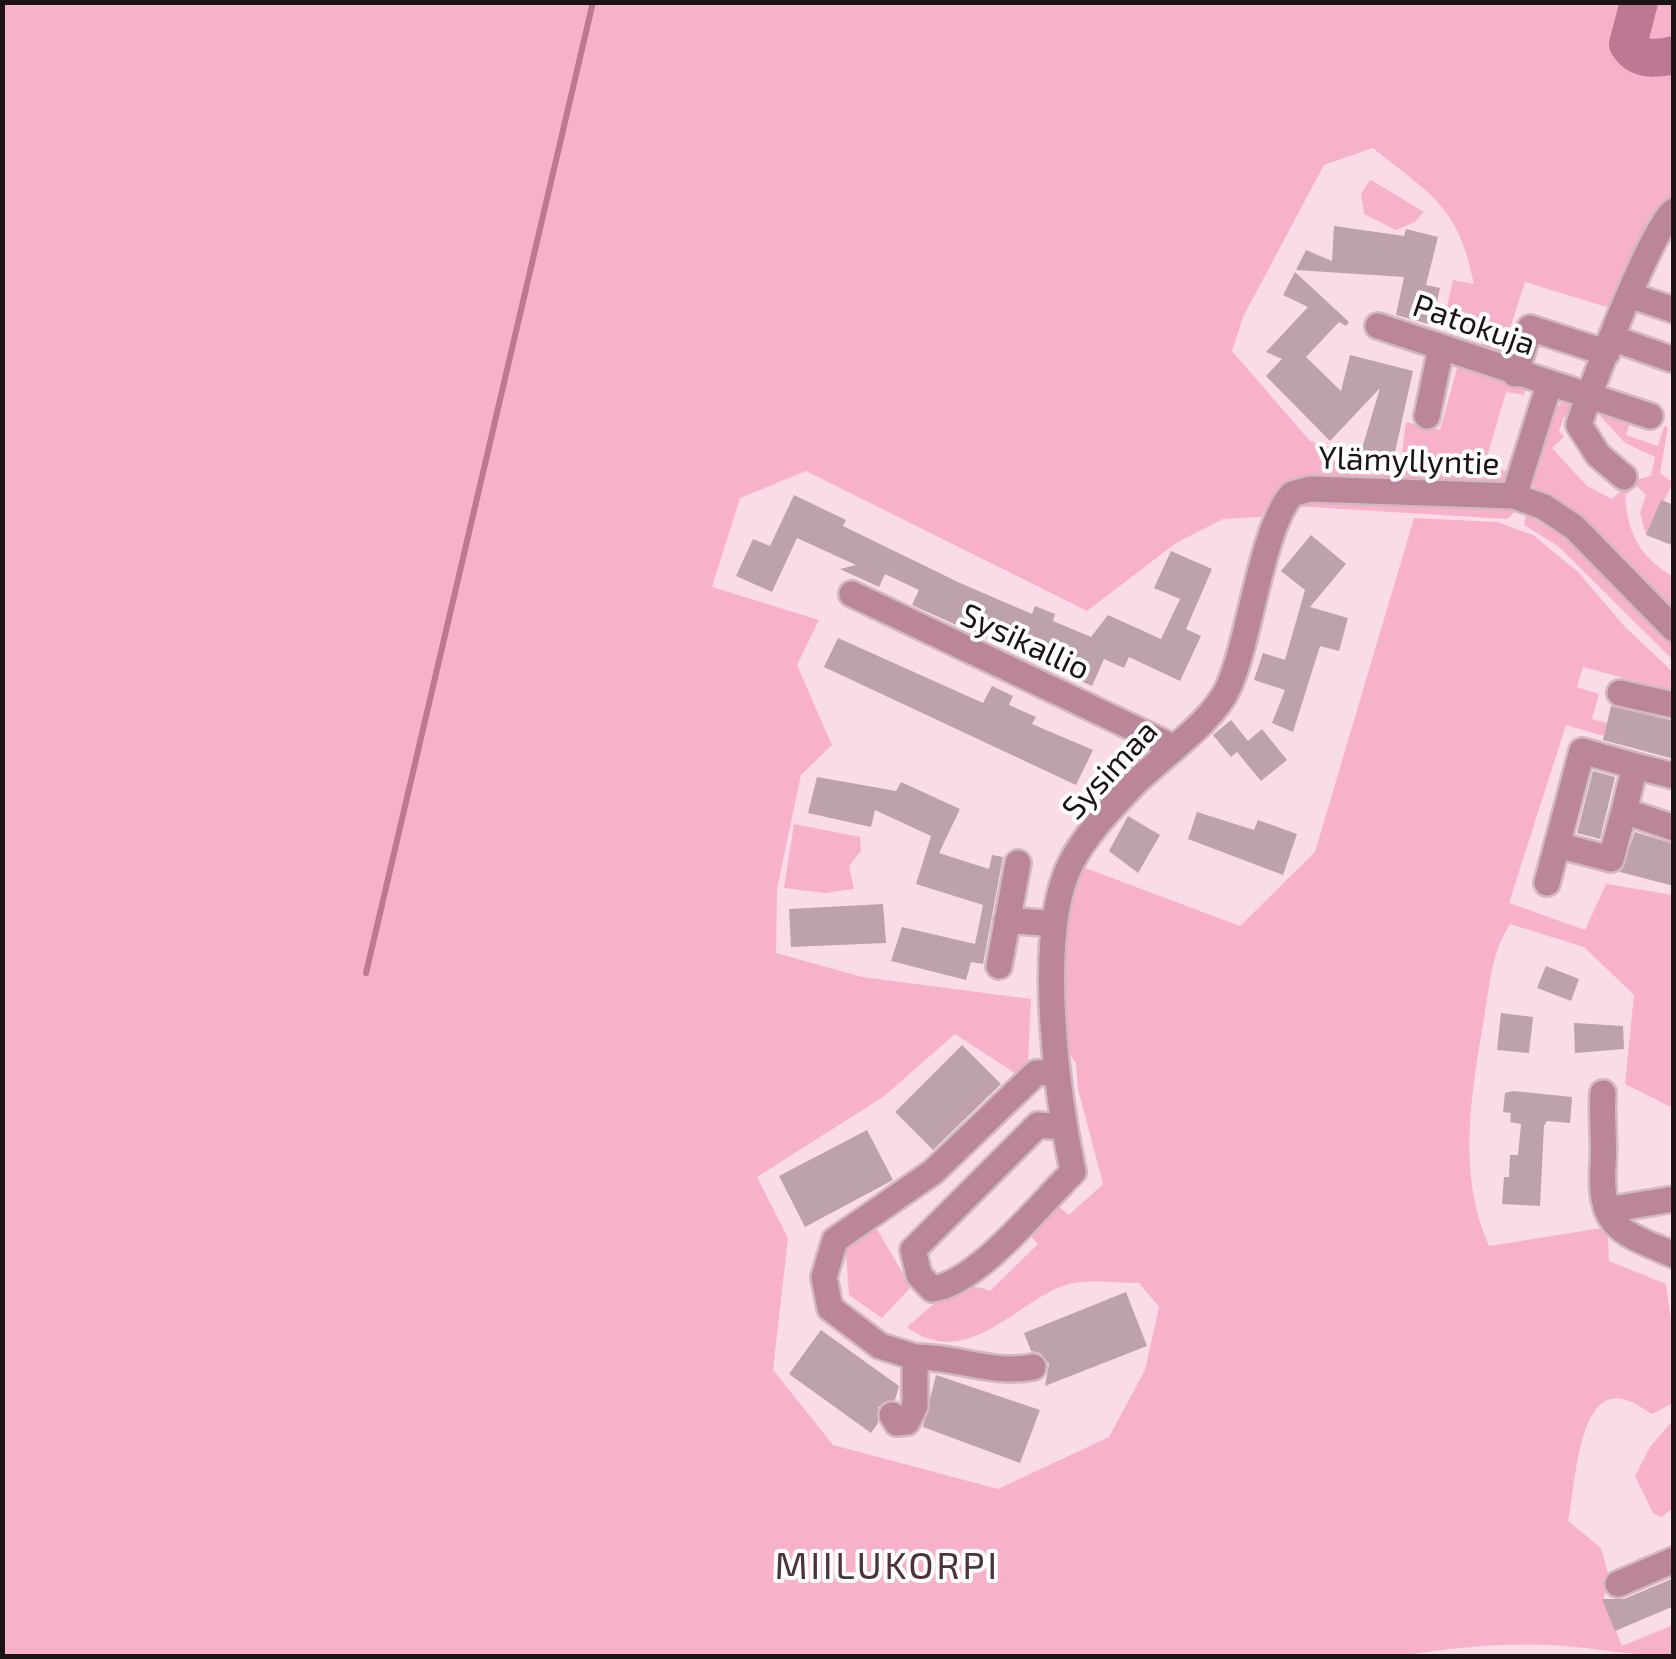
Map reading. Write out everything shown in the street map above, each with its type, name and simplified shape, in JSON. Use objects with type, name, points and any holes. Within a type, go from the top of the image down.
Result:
[{"type":"street","points":[[1624,477],[1598,454],[1579,426],[1629,295],[1663,248],[1660,223],[1674,211]]},
{"type":"street","points":[[1629,295],[1674,310]]},
{"type":"street","name":"Patokuja","points":[[1378,326],[1650,416]]},
{"type":"street","points":[[1515,374],[1530,328],[1671,358]]},
{"type":"street","points":[[1426,416],[1441,348]]},
{"type":"street","name":"Patokuja","points":[[1514,496],[1549,385]]},
{"type":"street","name":"Ylämyllyntie","points":[[1282,510],[1292,494],[1310,489],[1514,496],[1568,522],[1674,630]]},
{"type":"street","name":"Sysimaa","points":[[1064,1127],[1038,1125],[913,1250],[919,1274],[932,1289],[946,1288],[969,1274],[1073,1172],[1058,1082],[1054,924],[1071,863],[1102,819],[1227,691],[1268,595],[1282,510]]},
{"type":"street","name":"Sysikallio","points":[[852,594],[1171,746]]},
{"type":"street","points":[[1620,693],[1674,705]]},
{"type":"street","points":[[1547,883],[1582,751],[1674,776]]},
{"type":"street","points":[[1557,846],[1611,859],[1635,766]]},
{"type":"street","points":[[1624,811],[1674,828]]},
{"type":"street","points":[[999,966],[1018,863]]},
{"type":"street","points":[[1007,920],[1054,924]]},
{"type":"street","points":[[1033,1366],[1001,1370],[940,1357],[914,1357],[880,1346],[830,1308],[824,1277],[835,1240],[933,1172],[1036,1074],[1058,1082]]},
{"type":"street","points":[[1603,1092],[1600,1188],[1607,1210],[1618,1228],[1674,1255]]},
{"type":"street","points":[[1607,1210],[1674,1199]]},
{"type":"street","points":[[892,1415],[897,1423],[907,1422],[915,1406],[914,1357]]},
{"type":"street","points":[[1618,1584],[1674,1560]]},
{"type":"shaded area","points":[[3,3],[1673,3],[1673,200],[1613,309],[1525,282],[1501,356],[1479,352],[1484,334],[1444,321],[1453,280],[1474,284],[1460,236],[1440,204],[1373,148],[1324,165],[1243,317],[1232,351],[1310,441],[1400,468],[1406,422],[1440,430],[1459,361],[1526,388],[1524,395],[1506,392],[1485,464],[1511,473],[1501,483],[1295,478],[1279,486],[1261,517],[1223,519],[1176,543],[1087,611],[806,471],[740,498],[712,587],[819,620],[797,665],[832,745],[801,775],[777,889],[776,953],[862,977],[1031,999],[1028,1061],[1018,1075],[955,1034],[883,1097],[757,1177],[788,1238],[773,1370],[833,1445],[998,1489],[1109,1437],[1145,1370],[1159,1307],[1139,1283],[1086,1282],[1050,1292],[972,1337],[951,1342],[930,1339],[907,1327],[955,1291],[978,1287],[990,1291],[1038,1244],[1029,1234],[1058,1206],[1069,1215],[1103,1184],[1078,1089],[1076,1063],[1060,1041],[1061,924],[1080,866],[1240,926],[1315,852],[1414,518],[1497,522],[1533,535],[1578,572],[1625,627],[1673,672],[1673,691],[1583,667],[1577,687],[1599,694],[1592,719],[1607,723],[1604,736],[1566,725],[1509,903],[1585,930],[1606,884],[1673,895],[1673,1108],[1625,1084],[1634,995],[1584,947],[1510,924],[1492,970],[1471,1105],[1470,1162],[1479,1219],[1489,1246],[1602,1228],[1608,1238],[1609,1261],[1666,1284],[1673,1335],[1673,1403],[1652,1414],[1623,1399],[1607,1400],[1596,1410],[1580,1446],[1568,1521],[1601,1548],[1610,1580],[1603,1600],[1622,1646],[1673,1625],[1673,1656],[1530,1645],[1400,1656],[3,1656]]},
{"type":"shaded area","points":[[1370,180],[1424,212],[1415,222],[1396,230],[1364,214],[1361,194]]},
{"type":"shaded area","points":[[1564,399],[1573,401],[1574,419],[1564,417],[1559,431],[1564,437],[1552,448],[1587,486],[1612,499],[1631,481],[1651,476],[1655,457],[1625,443],[1592,407],[1631,419],[1626,435],[1658,446],[1664,426],[1668,427],[1660,473],[1673,483],[1646,535],[1640,513],[1646,495],[1637,486],[1625,495],[1637,543],[1673,577],[1673,618],[1535,494],[1541,444]]},
{"type":"shaded area","points":[[1297,500],[1499,505],[1516,511],[1507,519],[1293,506]]},
{"type":"shaded area","points":[[1526,515],[1566,536],[1673,643],[1673,660],[1558,546],[1524,525]]},
{"type":"shaded area","points":[[794,824],[860,837],[861,851],[849,866],[854,889],[825,893],[784,888]]},
{"type":"shaded area","points":[[872,1221],[911,1287],[882,1318],[849,1295],[845,1239]]},
{"type":"shaded area","points":[[1673,1420],[1673,1508],[1661,1517],[1653,1513],[1635,1476],[1650,1447]]},
{"type":"building","points":[[1334,226],[1404,236],[1406,229],[1438,237],[1426,285],[1440,288],[1432,325],[1396,315],[1404,277],[1296,270],[1306,250],[1332,261]]},
{"type":"building","points":[[1295,272],[1349,322],[1346,326],[1339,322],[1306,357],[1341,391],[1350,355],[1413,371],[1393,461],[1361,452],[1380,388],[1330,441],[1266,376],[1282,359],[1266,352],[1308,307],[1283,295]]},
{"type":"building","points":[[794,495],[846,520],[843,526],[960,583],[1032,614],[1035,606],[1055,614],[1053,621],[1091,637],[1108,615],[1161,639],[1180,599],[1154,588],[1171,551],[1212,569],[1186,629],[1201,636],[1180,681],[1129,657],[1124,668],[1104,659],[1092,686],[912,605],[919,590],[885,574],[879,587],[840,569],[856,565],[797,538],[772,592],[736,576],[753,539],[770,546]]},
{"type":"building","points":[[1661,500],[1674,505],[1674,546],[1646,535]]},
{"type":"building","points":[[1311,535],[1346,564],[1310,607],[1348,618],[1339,651],[1320,646],[1293,732],[1272,723],[1285,690],[1254,680],[1263,653],[1285,660],[1305,590],[1281,571]]},
{"type":"building","points":[[838,638],[983,703],[992,686],[1013,696],[1009,705],[1036,717],[1032,724],[1093,750],[1076,785],[824,667]]},
{"type":"building","points":[[1611,706],[1674,721],[1674,759],[1603,740]]},
{"type":"building","points":[[1231,720],[1248,741],[1262,729],[1287,760],[1261,781],[1237,752],[1231,757],[1213,735]]},
{"type":"building","points":[[1593,771],[1615,777],[1600,839],[1577,833]]},
{"type":"building","points":[[817,777],[896,791],[901,782],[960,809],[939,853],[989,869],[992,855],[1003,857],[983,964],[971,962],[966,980],[891,961],[902,927],[975,944],[983,905],[916,884],[931,836],[875,810],[871,827],[808,813]]},
{"type":"building","points":[[1197,812],[1254,830],[1258,820],[1297,834],[1283,875],[1188,839]]},
{"type":"building","points":[[1128,816],[1160,835],[1138,873],[1109,851]]},
{"type":"building","points":[[1635,832],[1674,844],[1674,886],[1620,872]]},
{"type":"building","points":[[883,904],[886,943],[791,947],[789,909]]},
{"type":"building","points":[[1546,966],[1579,979],[1571,1001],[1537,988]]},
{"type":"building","points":[[1501,1013],[1533,1017],[1529,1053],[1497,1050]]},
{"type":"building","points":[[1574,1023],[1623,1026],[1624,1049],[1575,1053]]},
{"type":"building","points":[[962,1045],[1001,1084],[933,1150],[895,1112]]},
{"type":"building","points":[[1505,1093],[1572,1097],[1570,1123],[1547,1121],[1544,1126],[1540,1206],[1502,1204],[1510,1155],[1518,1155],[1521,1124],[1510,1122],[1511,1113],[1503,1112]]},
{"type":"building","points":[[867,1130],[893,1180],[805,1227],[779,1176]]},
{"type":"building","points":[[1126,1292],[1147,1346],[1045,1386],[1049,1364],[1040,1353],[1031,1351],[1024,1333]]},
{"type":"building","points":[[821,1330],[899,1386],[895,1400],[878,1407],[878,1423],[871,1433],[789,1374]]},
{"type":"building","points":[[936,1375],[1040,1410],[1020,1463],[923,1427]]},
{"type":"building","points":[[1674,1578],[1674,1606],[1615,1631],[1602,1599],[1624,1599]]},
{"type":"waterway","points":[[366,973],[593,2]]},
{"type":"waterway","points":[[1639,2],[1628,44],[1642,56],[1674,55]]},
{"type":"district","name":"MIILUKORPI","points":[[887,1566]]}]
